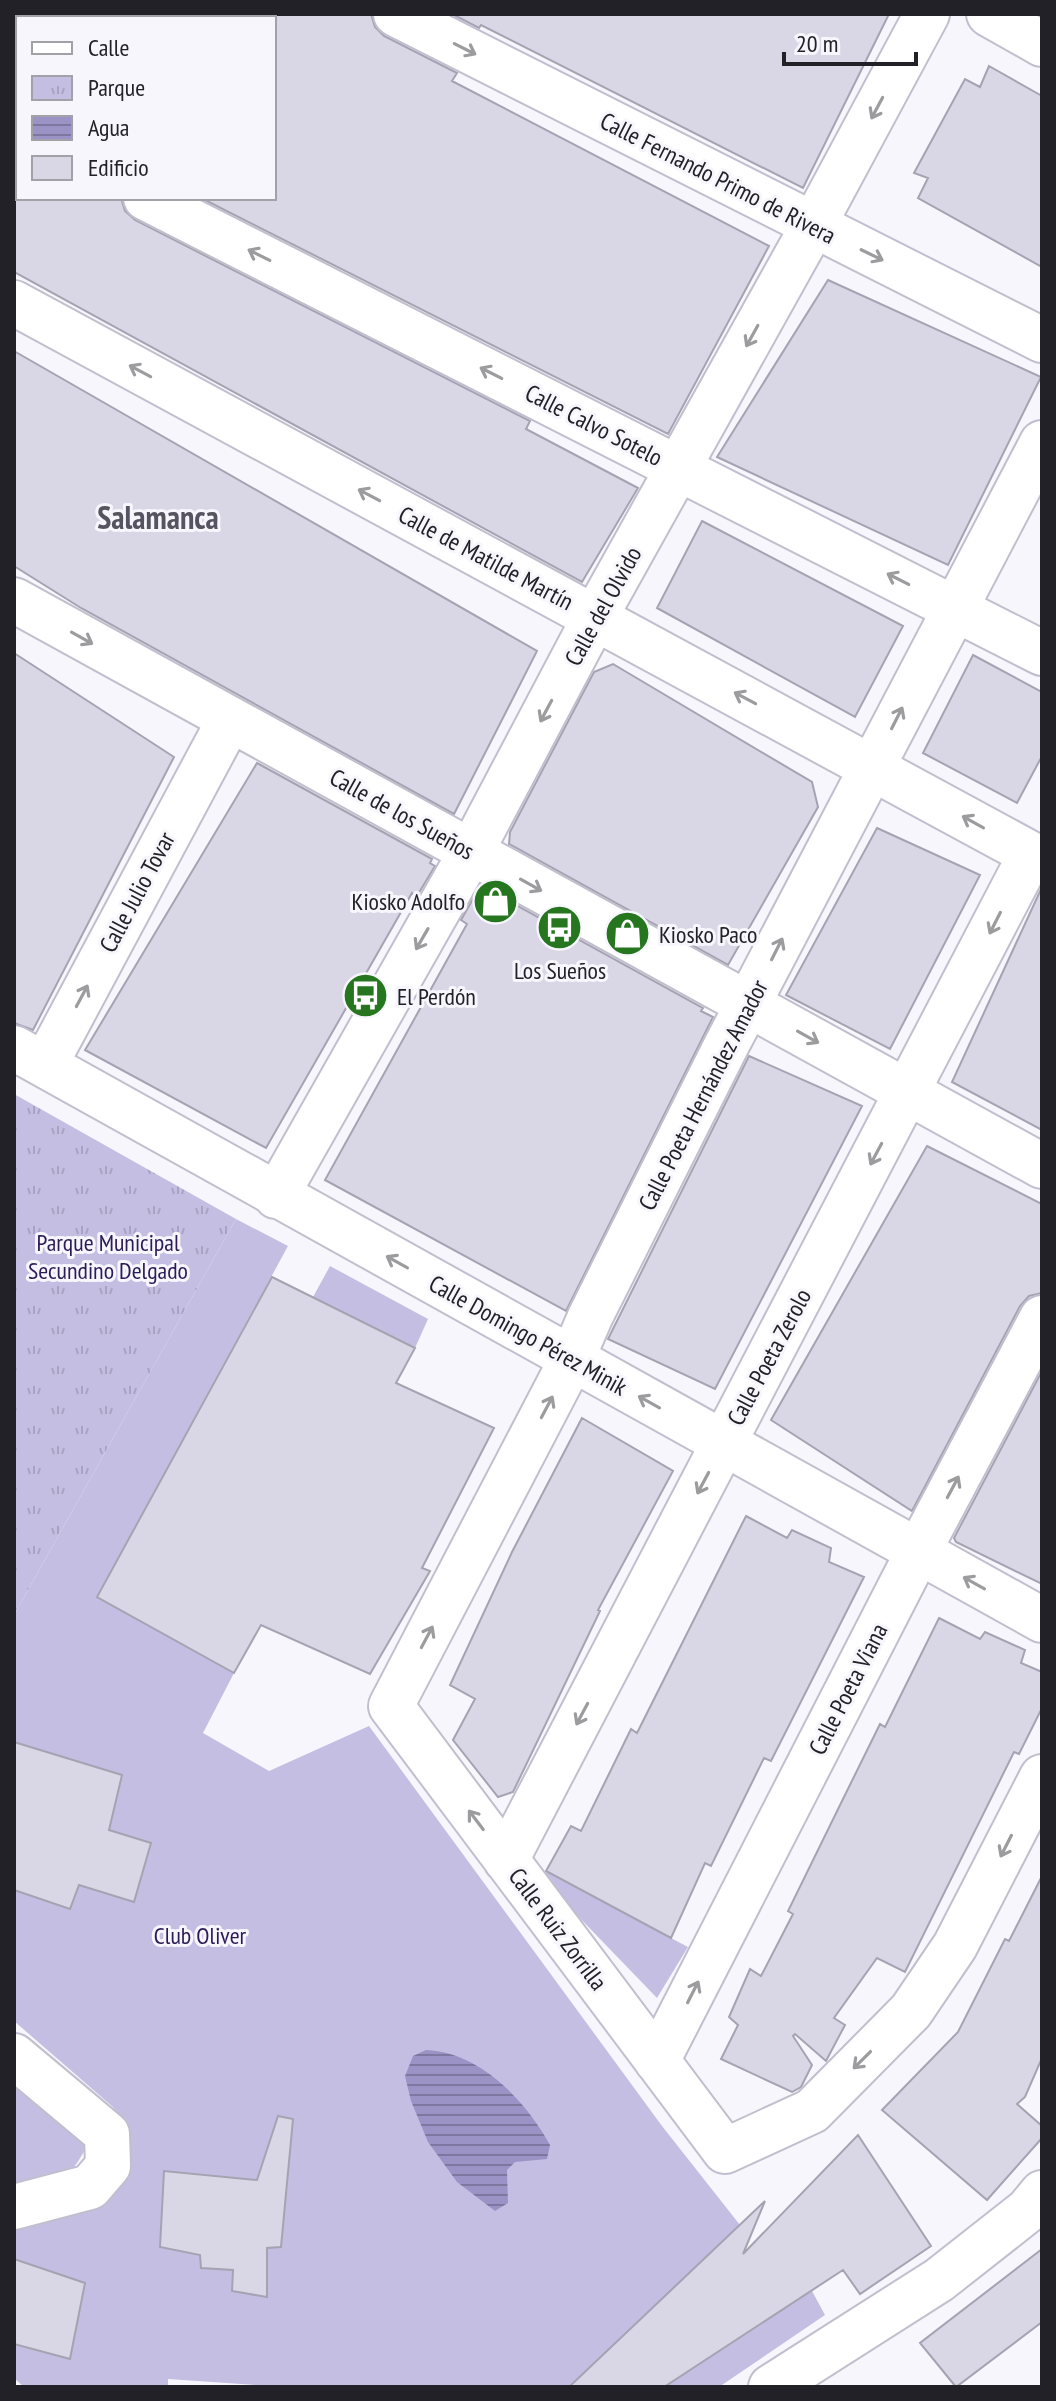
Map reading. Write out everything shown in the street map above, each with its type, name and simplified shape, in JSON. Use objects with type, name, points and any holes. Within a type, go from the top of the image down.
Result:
[{"type":"street","name":"Calle Fernando Primo de Rivera","points":[[396,14],[1042,340]]},
{"type":"street","name":"Calle del Olvido","points":[[276,1196],[471,852],[595,617],[927,14]]},
{"type":"street","points":[[989,14],[1042,44]]},
{"type":"street","name":"Calle Calvo Sotelo","points":[[150,200],[1042,653]]},
{"type":"street","name":"Calle de Matilde Martín","points":[[14,303],[1036,857]]},
{"type":"street","name":"Calle Poeta Hernández Amador","points":[[391,1706],[572,1359],[590,1317],[748,1005],[1042,443]]},
{"type":"street","name":"Calle de los Sueños","points":[[14,600],[1042,1166]]},
{"type":"street","name":"Calle Julio Tovar","points":[[29,1056],[230,719]]},
{"type":"street","name":"Calle Poeta Zerolo","points":[[506,1860],[908,1092],[1036,857]]},
{"type":"street","name":"Calle Domingo Pérez Minik","points":[[29,1056],[1042,1620]]},
{"type":"street","name":"Calle Poeta Viana","points":[[657,2061],[918,1552],[1042,1318]]},
{"type":"street","name":"Calle Ruiz Zorrilla","points":[[391,1706],[725,2151],[812,2111],[911,2011],[955,1946],[1042,1777]]},
{"type":"street","points":[[14,2056],[107,2134],[108,2166],[90,2187],[14,2207]]},
{"type":"street","points":[[771,2387],[939,2280],[1028,2210],[1042,2193]]},
{"type":"green space","name":"Parque Municipal Secundino Delgado","points":[[14,1094],[236,1219],[14,1615]]},
{"type":"green space","name":"Club Oliver","points":[[236,1219],[288,1246],[97,1597],[234,1673],[203,1733],[269,1771],[369,1726],[662,2126],[740,2225],[569,2387],[285,2387],[168,2379],[168,2387],[24,2387],[14,2378],[14,2221],[104,2201],[124,2124],[113,2107],[14,2021],[14,1615]]},
{"type":"green space","points":[[330,1266],[428,1319],[415,1348],[313,1297]]},
{"type":"green space","points":[[546,1872],[688,1947],[657,1998],[546,1883]]},
{"type":"green space","points":[[14,2083],[89,2140],[69,2172],[41,2186],[14,2191]]},
{"type":"green space","points":[[812,2291],[825,2315],[719,2387],[664,2387]]},
{"type":"water","points":[[426,2050],[446,2053],[483,2069],[514,2096],[550,2145],[547,2159],[515,2162],[507,2170],[508,2203],[495,2211],[457,2182],[428,2142],[411,2101],[405,2076],[413,2056]]},
{"type":"building","points":[[371,14],[375,27],[384,36],[457,73],[452,81],[769,246],[668,434],[205,200],[276,200],[274,16]]},
{"type":"building","points":[[452,14],[889,14],[803,188],[481,25],[479,28]]},
{"type":"building","points":[[989,66],[1042,96],[1042,267],[918,198],[928,178],[914,173],[965,79],[980,87]]},
{"type":"building","points":[[14,198],[122,200],[125,211],[135,220],[530,421],[526,429],[638,488],[582,582],[14,272]]},
{"type":"building","points":[[828,280],[1041,377],[948,565],[717,457]]},
{"type":"building","points":[[14,351],[537,651],[454,814],[81,608],[14,566]]},
{"type":"building","points":[[702,521],[903,626],[855,717],[657,608]]},
{"type":"building","points":[[14,653],[174,757],[33,1030],[14,1023]]},
{"type":"building","points":[[973,655],[1042,692],[1042,756],[1017,803],[923,753]]},
{"type":"building","points":[[613,664],[812,782],[818,807],[728,965],[509,844],[510,832],[594,672]]},
{"type":"building","points":[[257,763],[432,859],[430,863],[435,866],[417,896],[412,893],[266,1148],[85,1050]]},
{"type":"building","points":[[877,828],[980,875],[890,1049],[786,995]]},
{"type":"building","points":[[1042,887],[1042,1130],[952,1082]]},
{"type":"building","points":[[478,890],[507,905],[507,900],[703,1008],[701,1011],[713,1017],[566,1311],[325,1180],[467,924],[461,920]]},
{"type":"building","points":[[749,1056],[862,1106],[715,1389],[608,1339]]},
{"type":"building","points":[[927,1146],[1042,1204],[1042,1293],[1029,1296],[1020,1306],[912,1511],[771,1420]]},
{"type":"building","points":[[272,1277],[415,1348],[396,1383],[494,1428],[422,1568],[430,1571],[370,1674],[261,1625],[234,1673],[97,1597]]},
{"type":"building","points":[[1042,1371],[1042,1584],[956,1542],[954,1538]]},
{"type":"building","points":[[582,1418],[673,1471],[598,1610],[513,1792],[498,1797],[453,1740],[475,1699],[450,1685],[512,1552]]},
{"type":"building","points":[[746,1516],[787,1538],[792,1530],[831,1548],[829,1562],[864,1577],[771,1761],[764,1758],[711,1866],[705,1863],[671,1938],[546,1871],[571,1826],[581,1831],[631,1729],[637,1733]]},
{"type":"building","points":[[939,1618],[980,1639],[985,1632],[1025,1650],[1021,1663],[1042,1672],[1042,1708],[1019,1754],[1014,1752],[905,1972],[877,1958],[834,2018],[845,2025],[826,2061],[795,2034],[793,2036],[812,2065],[801,2087],[792,2092],[721,2059],[738,2025],[729,2017],[750,1969],[761,1976],[793,1914],[788,1911],[880,1724],[885,1727]]},
{"type":"building","name":"Club Oliver","points":[[14,1742],[122,1775],[109,1830],[151,1843],[134,1902],[79,1885],[70,1909],[14,1890]]},
{"type":"building","points":[[1042,1876],[1042,2058],[1025,2097],[1017,2104],[1042,2126],[1042,2138],[987,2200],[882,2110],[958,2032],[1005,1939],[1009,1941]]},
{"type":"building","points":[[278,2116],[293,2119],[281,2247],[267,2248],[267,2297],[232,2291],[233,2270],[201,2268],[200,2255],[160,2247],[164,2171],[257,2180]]},
{"type":"building","points":[[858,2135],[931,2246],[860,2294],[843,2270],[664,2387],[569,2387],[765,2201],[743,2254]]},
{"type":"building","points":[[1042,2249],[1042,2322],[956,2387],[920,2343]]},
{"type":"building","points":[[14,2259],[85,2283],[70,2359],[14,2344]]},
{"type":"place","name":"Kiosko Adolfo","points":[[496,901]]},
{"type":"place","name":"Los Sueños","points":[[560,928]]},
{"type":"place","name":"Kiosko Paco","points":[[628,934]]},
{"type":"place","name":"El Perdón","points":[[366,996]]},
{"type":"district","name":"Salamanca","points":[[158,517]]}]
